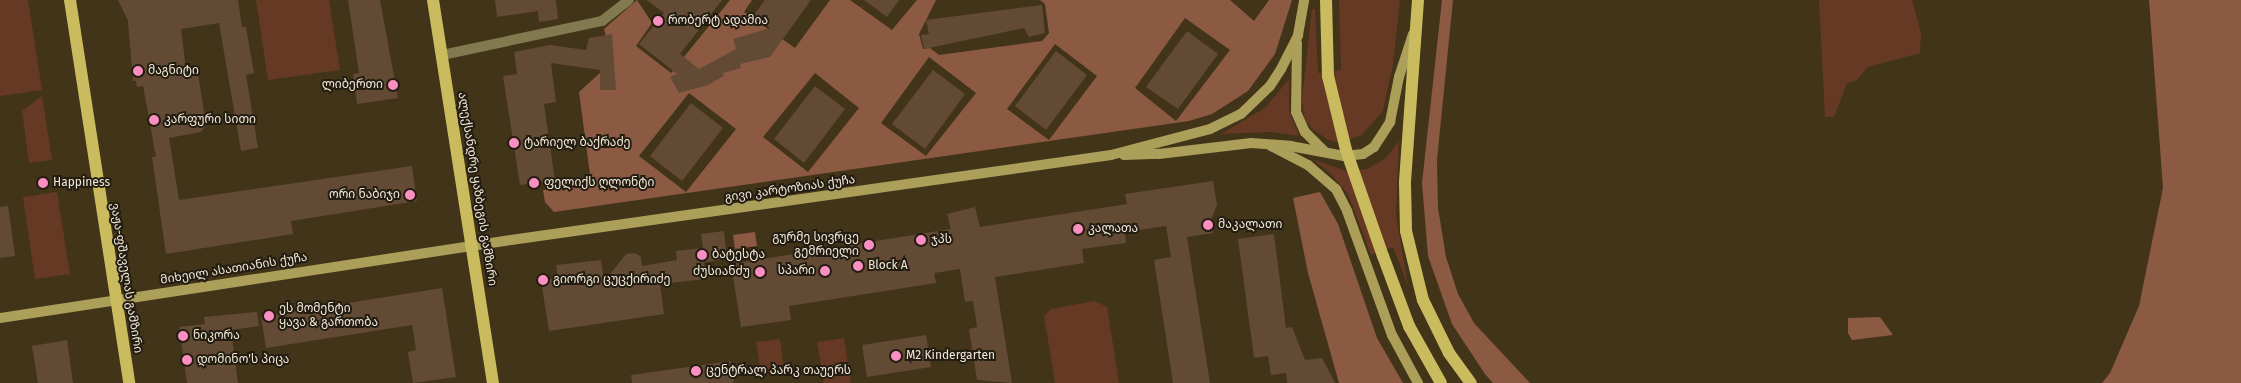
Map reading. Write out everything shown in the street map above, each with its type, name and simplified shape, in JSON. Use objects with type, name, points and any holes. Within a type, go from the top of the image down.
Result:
[{"type":"main road","name":"ვაჟა-ფშაველას გამზირი","points":[[70,0],[129,383]]},
{"type":"main road","name":"ალექსანდრე ყაზბეგის გამზირი","points":[[433,0],[493,383]]},
{"type":"main road","name":"გივი კარტოზიას ქუჩა","points":[[472,246],[1111,155],[1210,129],[1241,114],[1270,86],[1298,35],[1304,0]]},
{"type":"main road","points":[[1326,0],[1328,76],[1340,131],[1409,326],[1441,383]]},
{"type":"main road","points":[[1418,0],[1414,81],[1405,183],[1406,231],[1423,300],[1449,353],[1471,383]]},
{"type":"main road","name":"გივი კარტოზიას ქუჩა","points":[[1111,155],[1159,154],[1214,145],[1266,144],[1351,157],[1363,154],[1384,135],[1416,25]]},
{"type":"main road","points":[[1298,35],[1296,112],[1305,132],[1325,152]]},
{"type":"main road","points":[[1266,144],[1308,165],[1336,190],[1347,212],[1392,335],[1418,383]]},
{"type":"main road","name":"მიხეილ ასათიანის ქუჩა","points":[[0,318],[472,246]]},
{"type":"street","points":[[442,55],[602,21],[629,0]]},
{"type":"shaded area","points":[[0,0],[28,0],[42,90],[0,96]]},
{"type":"shaded area","points":[[256,0],[329,0],[340,70],[268,80]]},
{"type":"shaded area","points":[[637,0],[652,23],[636,46],[671,73],[730,0],[752,0],[744,12],[795,48],[830,0],[850,0],[892,30],[917,0],[936,0],[919,34],[923,49],[930,48],[939,55],[1042,41],[1049,33],[1045,4],[1040,0],[1230,0],[1254,21],[1269,0],[1292,0],[1275,54],[1248,91],[1212,114],[1189,121],[554,212],[545,202],[543,190],[591,182],[579,92],[612,62],[604,29]],"holes":[[[1185,18],[1230,50],[1176,121],[1135,88]],[[1055,44],[1097,76],[1049,140],[1007,109]],[[929,57],[976,93],[926,156],[881,123]],[[815,73],[859,108],[808,172],[763,137]],[[689,93],[736,129],[686,192],[639,156]]]},
{"type":"shaded area","points":[[1339,0],[1400,0],[1393,65],[1383,111],[1362,135],[1340,143],[1328,140],[1311,128],[1304,117],[1302,99],[1312,9],[1315,9],[1318,73],[1341,70]]},
{"type":"shaded area","points":[[1442,0],[1453,0],[1437,160],[1438,208],[1446,257],[1458,294],[1474,323],[1530,383],[1493,383],[1485,374],[1452,324],[1428,256],[1422,183]]},
{"type":"shaded area","points":[[1819,0],[1912,0],[1921,33],[1920,53],[1868,67],[1857,80],[1847,83],[1834,117],[1825,117]]},
{"type":"shaded area","points":[[2149,0],[2241,0],[2241,383],[2102,383],[2110,373],[2139,306],[2163,188]]},
{"type":"shaded area","points":[[1289,79],[1289,111],[1299,136],[1271,132],[1221,134],[1265,108]]},
{"type":"shaded area","points":[[42,96],[52,160],[29,163],[22,111]]},
{"type":"shaded area","points":[[1399,141],[1396,216],[1408,285],[1393,247],[1371,255],[1348,194],[1331,174],[1312,159],[1346,171],[1367,169],[1385,159]]},
{"type":"shaded area","points":[[57,192],[70,274],[35,279],[23,197]]},
{"type":"shaded area","points":[[1320,192],[1338,224],[1377,338],[1403,383],[1339,383],[1308,273],[1293,198]]},
{"type":"shaded area","points":[[755,232],[757,246],[735,249],[733,235]]},
{"type":"shaded area","points":[[1095,301],[1107,307],[1119,383],[1055,383],[1044,316],[1051,309]]},
{"type":"shaded area","points":[[1880,317],[1893,335],[1852,340],[1848,333],[1848,318]]},
{"type":"shaded area","points":[[844,338],[851,383],[824,383],[817,342]]},
{"type":"shaded area","points":[[780,339],[784,370],[761,373],[756,342]]},
{"type":"building","points":[[118,0],[238,0],[242,27],[246,27],[254,73],[246,75],[258,148],[241,151],[219,23],[181,29],[186,69],[197,67],[206,125],[201,132],[169,138],[179,200],[412,166],[417,201],[291,221],[293,234],[166,254],[152,157],[156,157],[143,86],[137,87],[136,81],[133,81],[128,21]]},
{"type":"building","points":[[348,0],[380,0],[398,98],[357,104],[353,74],[359,73]]},
{"type":"building","points":[[495,0],[556,0],[558,19],[539,22],[538,11],[497,17]]},
{"type":"building","points":[[647,0],[722,0],[680,54],[699,69],[736,49],[733,39],[770,28],[753,16],[765,0],[811,0],[770,57],[740,64],[741,68],[723,73],[724,76],[708,85],[679,93],[670,77],[677,74],[639,44],[664,13]]},
{"type":"building","points":[[864,0],[899,0],[887,17]]},
{"type":"building","points":[[1042,5],[1045,33],[1029,37],[1024,28],[924,49],[921,35],[929,34],[926,20]]},
{"type":"building","points":[[1187,31],[1218,54],[1178,109],[1146,87]]},
{"type":"building","points":[[612,34],[616,90],[600,90],[600,70],[551,63],[556,102],[544,104],[555,180],[520,185],[503,76],[517,74],[514,52],[550,45],[586,50],[589,38]]},
{"type":"building","points":[[1056,51],[1087,75],[1046,130],[1015,106]]},
{"type":"building","points":[[933,70],[965,94],[925,149],[892,124]]},
{"type":"building","points":[[815,86],[845,109],[804,163],[774,139]]},
{"type":"building","points":[[691,103],[723,128],[682,181],[650,156]]},
{"type":"building","points":[[1213,181],[1217,205],[1211,220],[1213,233],[1187,237],[1210,383],[1173,383],[1154,260],[1171,257],[1166,226],[1125,232],[1126,243],[1082,249],[1084,263],[995,277],[1012,383],[977,380],[969,329],[977,327],[973,301],[965,302],[960,269],[934,273],[936,283],[789,306],[791,320],[741,327],[731,264],[951,229],[947,214],[975,207],[980,227],[1127,204],[1125,194]]},
{"type":"building","points":[[8,206],[15,256],[0,258],[0,207]]},
{"type":"building","points":[[724,231],[727,259],[704,262],[706,279],[660,284],[664,314],[549,331],[541,281],[558,278],[556,265],[601,260],[604,282],[626,254],[635,253],[641,257],[642,266],[677,260],[676,251],[703,248],[701,234]]},
{"type":"building","points":[[1274,234],[1286,328],[1292,327],[1305,360],[1322,358],[1335,383],[1287,383],[1286,373],[1271,375],[1268,356],[1254,358],[1238,239]]},
{"type":"building","points":[[442,288],[456,377],[413,383],[408,352],[416,350],[412,325],[266,348],[261,317]]},
{"type":"building","points":[[257,312],[259,326],[231,330],[238,383],[187,383],[179,327],[205,324],[204,317]]},
{"type":"building","name":"M2 Kindergarten","points":[[926,335],[931,367],[867,377],[862,345]]},
{"type":"building","points":[[67,340],[73,383],[38,383],[32,346]]},
{"type":"building","name":"ცენტრალ პარკ თაუერს","points":[[731,361],[734,383],[632,383],[631,375]]},
{"type":"place","name":"რობერტ ადამია","points":[[658,21]]},
{"type":"place","name":"მაგნიტი","points":[[138,71]]},
{"type":"place","name":"ლიბერთი","points":[[393,85]]},
{"type":"place","name":"კარფური სითი","points":[[154,120]]},
{"type":"place","name":"ტარიელ ბაქრაძე","points":[[514,143]]},
{"type":"place","name":"Happiness","points":[[43,183]]},
{"type":"place","name":"ფელიქს ღლონტი","points":[[534,183]]},
{"type":"place","name":"ორი ნაბიჯი","points":[[410,195]]},
{"type":"place","name":"მაკალათი","points":[[1208,225]]},
{"type":"place","name":"კალათა","points":[[1078,229]]},
{"type":"place","name":"ჯპს","points":[[921,240]]},
{"type":"place","name":"გურმე სივრცე გემრიელი","points":[[869,245]]},
{"type":"place","name":"ბატესტა","points":[[702,255]]},
{"type":"place","name":"Block A","points":[[858,266]]},
{"type":"place","name":"სპარი","points":[[825,271]]},
{"type":"place","name":"ძუსიანძუ","points":[[760,272]]},
{"type":"place","name":"გიორგი ცუცქირიძე","points":[[543,280]]},
{"type":"place","name":"ეს მომენტი ყავა & გართობა","points":[[269,316]]},
{"type":"place","name":"ნიკორა","points":[[183,336]]},
{"type":"place","name":"M2 Kindergarten","points":[[896,356]]},
{"type":"place","name":"დომინო'ს პიცა","points":[[187,360]]},
{"type":"place","name":"ცენტრალ პარკ თაუერს","points":[[696,371]]}]
